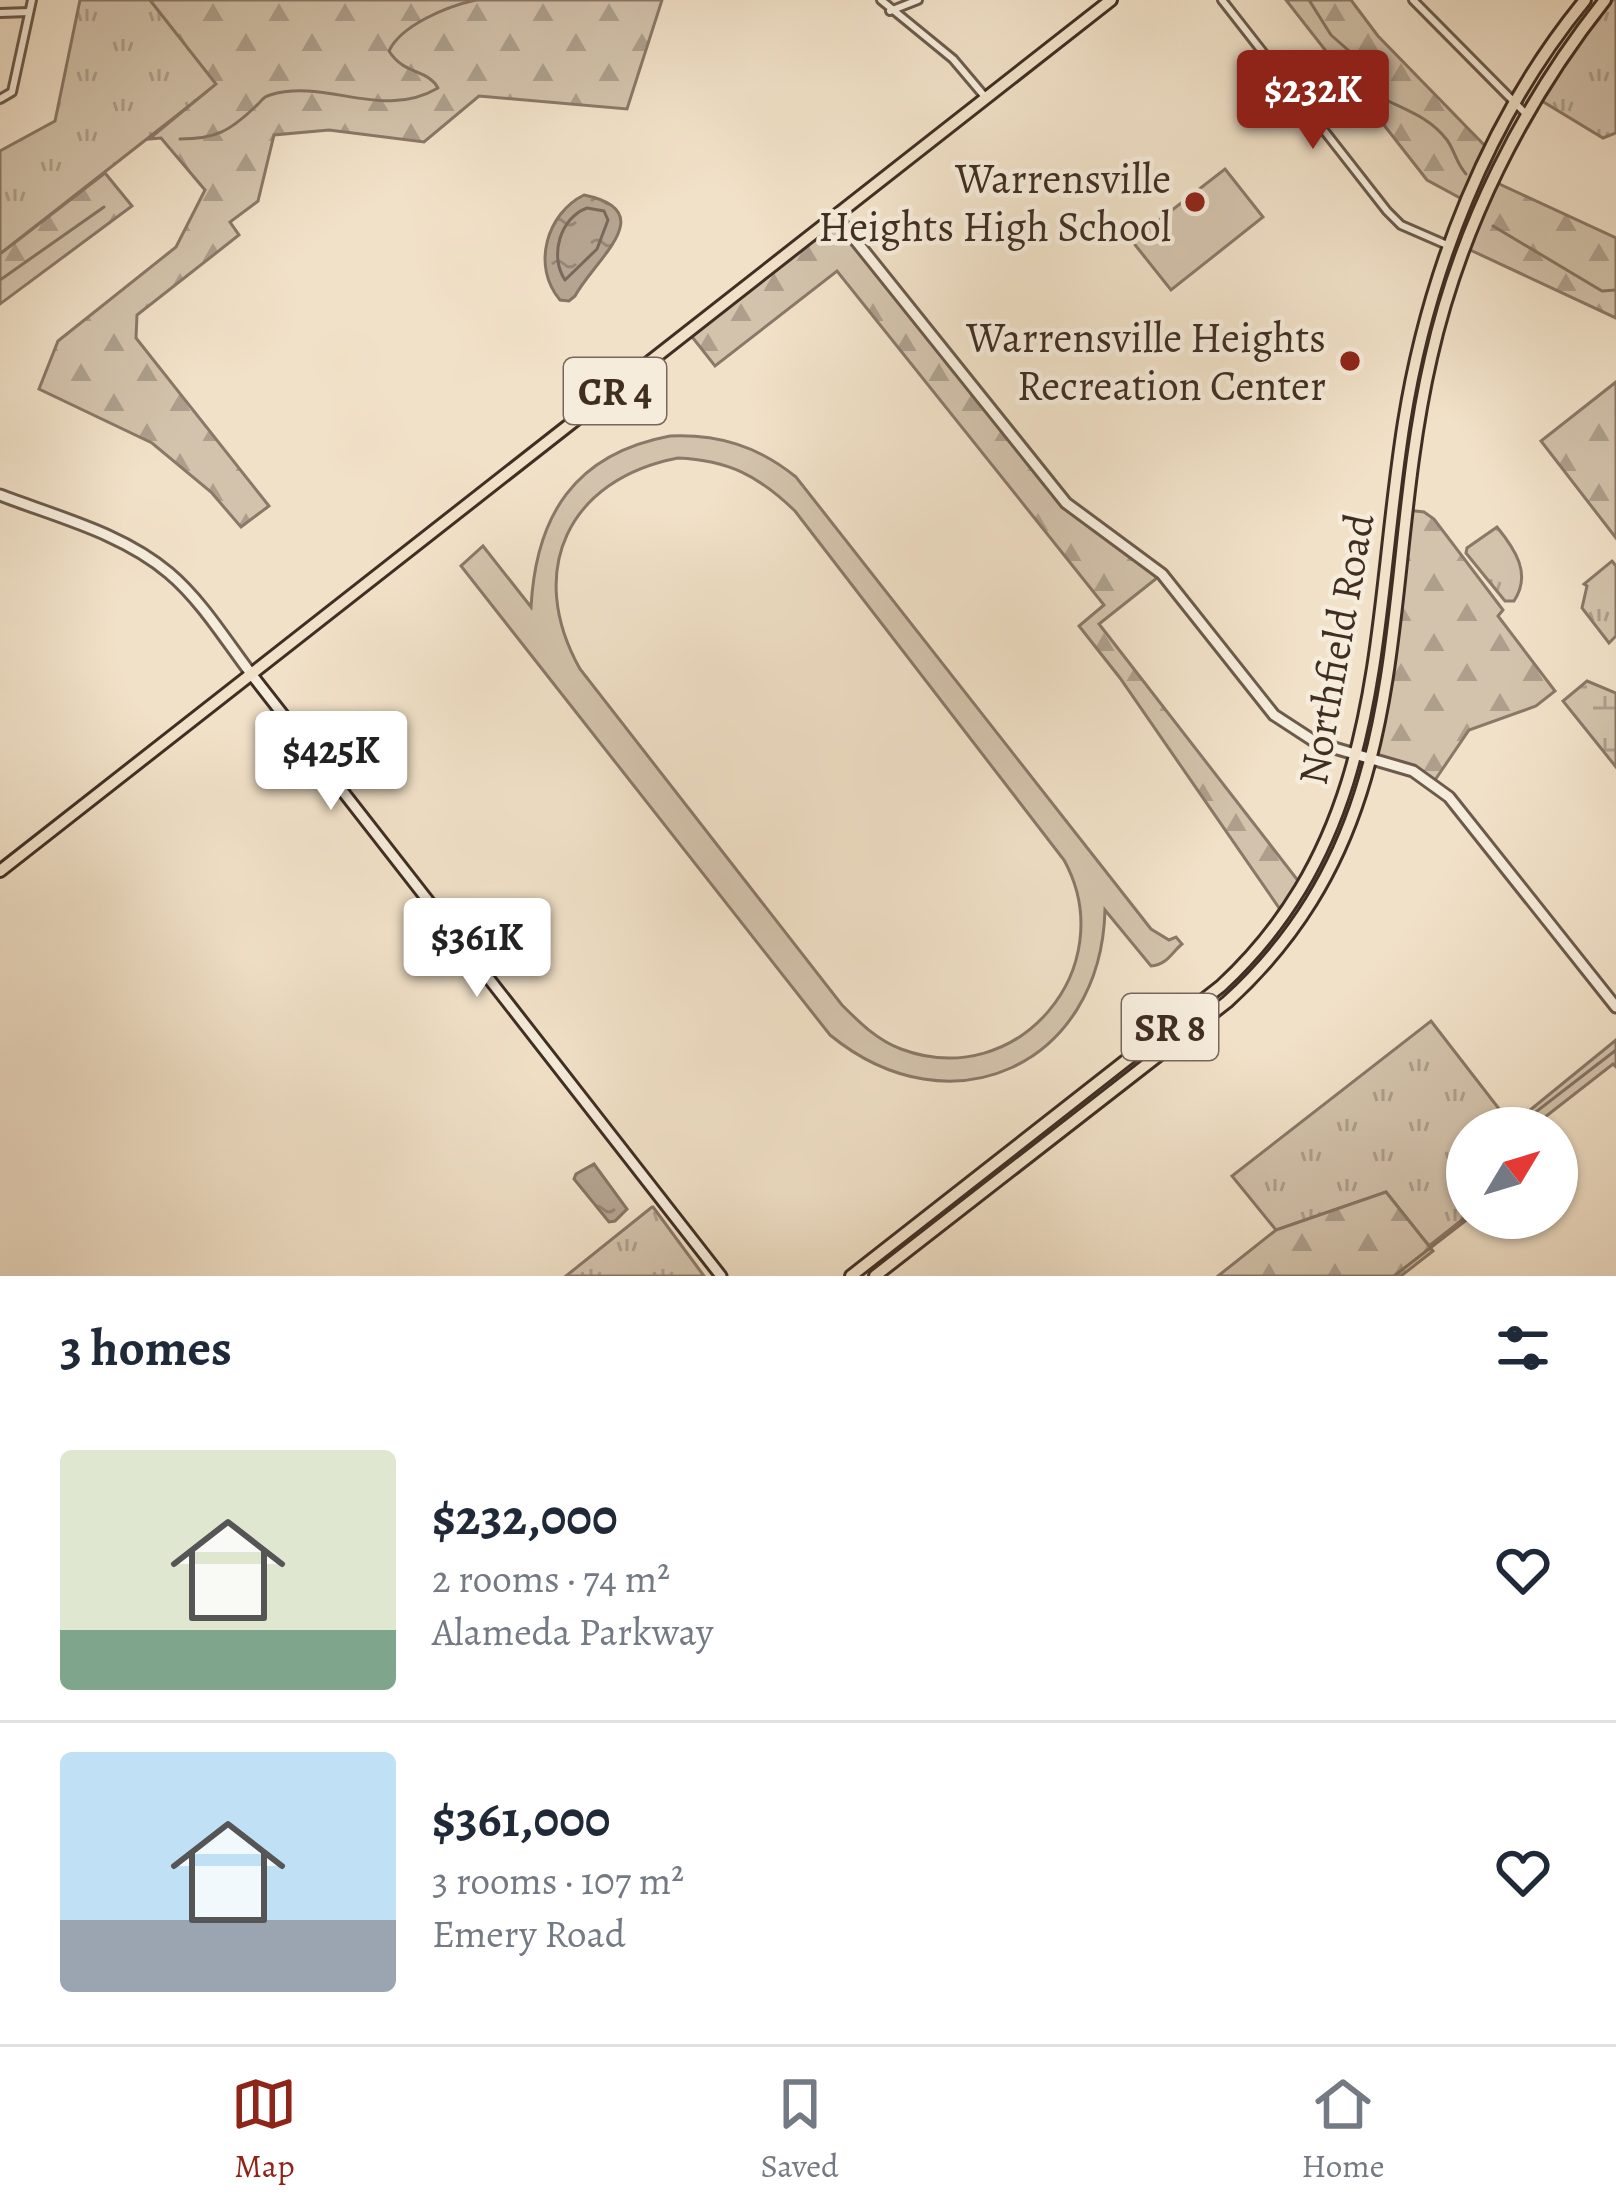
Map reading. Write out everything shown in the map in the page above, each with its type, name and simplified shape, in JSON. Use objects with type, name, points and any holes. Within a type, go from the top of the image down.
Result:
[{"type":"main road","name":"CR 4","points":[[0,871],[1111,0]]},
{"type":"main road","name":"Northfield Road","points":[[875,1276],[1241,989],[1295,927],[1344,842],[1372,758],[1431,357],[1471,233],[1527,115],[1605,0]]},
{"type":"main road","name":"Northfield Road","points":[[850,1276],[1221,986],[1276,927],[1326,844],[1358,754],[1405,420],[1419,347],[1449,246],[1514,105],[1578,3]]},
{"type":"main road","points":[[1132,1057],[1141,1069]]},
{"type":"main road","points":[[1073,1103],[1082,1114]]},
{"type":"main road","points":[[974,1180],[982,1192]]},
{"type":"main road","points":[[866,1264],[875,1276]]},
{"type":"street","points":[[0,99],[12,92],[32,0]]},
{"type":"street","points":[[880,0],[952,58],[986,98]]},
{"type":"street","points":[[890,11],[918,0]]},
{"type":"street","points":[[1222,0],[1387,212],[1401,225],[1449,246]]},
{"type":"street","points":[[1413,0],[1527,115]]},
{"type":"street","points":[[0,13],[29,12]]},
{"type":"street","points":[[836,216],[1066,502],[1162,574],[1282,722],[1317,743],[1413,771],[1450,796],[1616,1007]]},
{"type":"street","points":[[0,495],[118,541],[157,564],[186,590],[722,1276]]},
{"type":"green space","points":[[80,0],[150,0],[217,84],[0,254],[0,151],[55,121]]},
{"type":"green space","points":[[150,0],[662,0],[627,109],[479,96],[424,142],[329,130],[274,135],[258,201],[230,222],[239,235],[137,315],[136,338],[269,506],[241,527],[211,492],[152,443],[39,389],[58,341],[176,247],[205,190],[161,138],[149,139],[216,84]]},
{"type":"green space","points":[[1286,0],[1351,0],[1378,36],[1490,151],[1462,199],[1427,180]]},
{"type":"green space","points":[[1605,0],[1616,0],[1616,133],[1603,138],[1537,98]]},
{"type":"green space","points":[[1225,169],[1263,217],[1171,290],[1132,241]]},
{"type":"green space","points":[[105,173],[132,206],[0,304],[0,254]]},
{"type":"green space","points":[[1493,181],[1616,238],[1616,318],[1466,248]]},
{"type":"green space","points":[[836,216],[1066,503],[1162,574],[1099,624],[1303,887],[1284,915],[1079,626],[1104,605],[837,271],[715,366],[689,333]]},
{"type":"green space","points":[[1616,382],[1616,538],[1541,441]]},
{"type":"green space","points":[[670,436],[721,440],[767,457],[796,477],[1151,929],[1169,940],[1176,937],[1182,944],[1165,961],[1151,966],[1105,910],[1097,964],[1077,1009],[1048,1044],[1011,1068],[969,1080],[923,1079],[876,1064],[830,1035],[461,566],[483,546],[531,607],[541,544],[566,494],[608,458]],"holes":[[[678,458],[742,472],[795,511],[1064,860],[1079,901],[1080,941],[1069,978],[1049,1011],[1020,1037],[984,1053],[944,1058],[901,1049],[869,1030],[842,1005],[580,669],[564,633],[557,598],[558,565],[567,535],[584,508],[609,486],[640,469]]]},
{"type":"green space","points":[[1407,510],[1434,519],[1503,610],[1498,616],[1555,691],[1536,706],[1469,730],[1433,783],[1372,758]]},
{"type":"green space","points":[[1497,527],[1515,553],[1521,572],[1514,601],[1505,601],[1466,553]]},
{"type":"green space","points":[[1612,561],[1616,566],[1616,636],[1609,643],[1582,608],[1584,584]]},
{"type":"green space","points":[[1587,681],[1616,693],[1616,767],[1563,701]]},
{"type":"green space","points":[[1431,1021],[1498,1107],[1446,1107],[1446,1233],[1429,1246],[1386,1192],[1276,1230],[1232,1176]]},
{"type":"green space","points":[[1616,1040],[1616,1067],[1613,1064],[1558,1107],[1534,1107]]},
{"type":"green space","points":[[1386,1192],[1433,1251],[1401,1276],[1218,1276],[1276,1230]]},
{"type":"green space","points":[[652,1207],[704,1276],[566,1276]]},
{"type":"water","points":[[584,195],[607,202],[618,212],[621,224],[575,296],[560,300],[546,272],[547,242],[561,214]]},
{"type":"water","points":[[594,1164],[627,1209],[615,1221],[609,1222],[574,1179]]},
{"type":"waterway","points":[[180,139],[222,132],[270,95],[312,91],[396,101],[438,88],[389,51],[414,25],[476,0]]},
{"type":"waterway","points":[[1309,0],[1331,35],[1357,58],[1373,93],[1439,131],[1466,174]]},
{"type":"waterway","points":[[0,280],[104,207]]},
{"type":"waterway","points":[[1493,226],[1602,291],[1616,290]]},
{"type":"waterway","points":[[1542,1107],[1616,1050]]},
{"type":"waterway","points":[[1394,1276],[1446,1236]]},
{"type":"place","name":"Warrensville Heights High School","points":[[1195,202]]},
{"type":"place","name":"Warrensville Heights Recreation Center","points":[[1350,361]]}]
